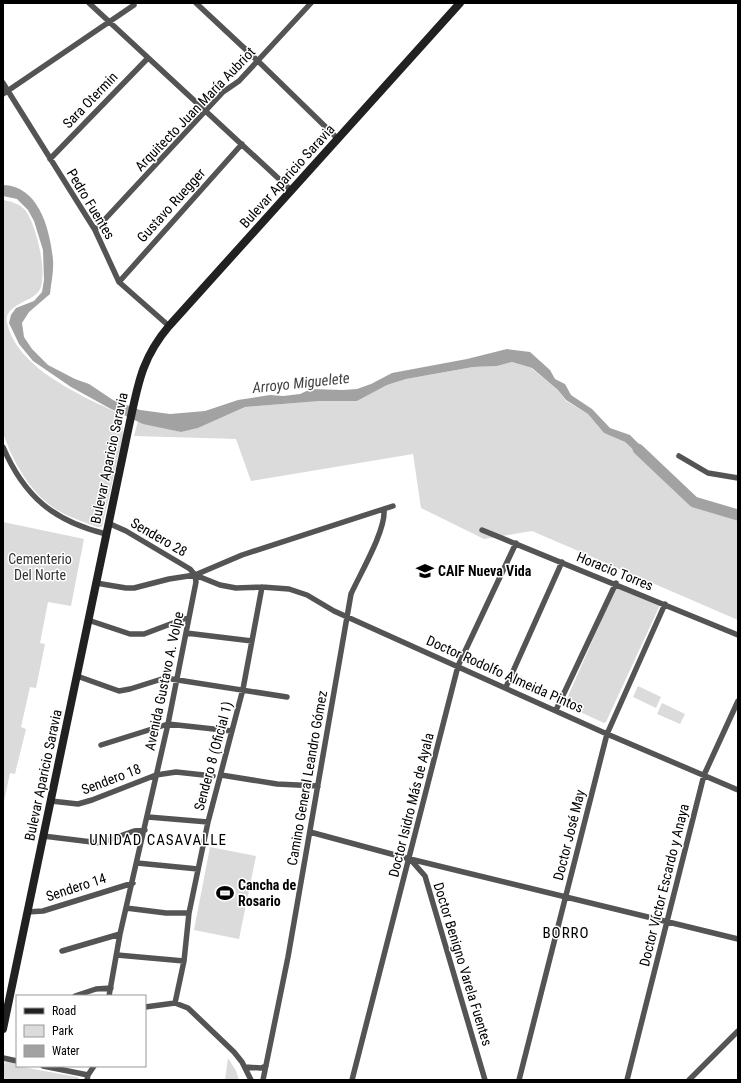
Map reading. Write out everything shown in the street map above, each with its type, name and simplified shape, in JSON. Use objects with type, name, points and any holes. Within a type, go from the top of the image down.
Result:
[{"type":"street","points":[[89,3],[292,190]]},
{"type":"street","points":[[196,3],[258,60],[338,138]]},
{"type":"street","name":"Arquitecto Juan María Aubriot","points":[[95,230],[223,92],[239,81],[311,3]]},
{"type":"street","name":"Bulevar Aparicio Saravia","points":[[3,1028],[137,388],[147,358],[169,326],[460,3]]},
{"type":"street","points":[[6,92],[134,5]]},
{"type":"street","name":"Sara Otermin","points":[[50,159],[148,58]]},
{"type":"street","name":"Pedro Fuentes","points":[[3,83],[6,92],[95,230],[119,282],[169,326]]},
{"type":"street","name":"Gustavo Ruegger","points":[[119,282],[242,144]]},
{"type":"street","points":[[3,447],[22,484],[39,501],[75,524],[106,534]]},
{"type":"street","points":[[679,456],[708,473],[738,478]]},
{"type":"street","points":[[96,583],[134,588],[169,579],[195,575],[242,555],[393,506]]},
{"type":"street","name":"Camino General Leandro Gómez","points":[[263,1080],[288,957],[351,594],[375,542],[384,516],[384,510]]},
{"type":"street","name":"Sendero 28","points":[[108,523],[126,531],[190,569],[195,575]]},
{"type":"street","name":"Horacio Torres","points":[[482,530],[616,583],[738,635]]},
{"type":"street","name":"Doctor Isidro Más de Ayala","points":[[352,1080],[410,859],[458,666],[516,544]]},
{"type":"street","points":[[506,687],[562,562]]},
{"type":"street","name":"Doctor Rodolfo Almeida Pintos","points":[[195,575],[220,585],[236,588],[262,587],[289,589],[307,595],[347,617],[506,687],[607,734],[704,774],[738,790]]},
{"type":"street","name":"Avenida Gustavo A. Volpe","points":[[109,995],[120,934],[133,883],[168,724],[196,582],[195,575]]},
{"type":"street","points":[[556,710],[616,583]]},
{"type":"street","name":"Sendero 8 (Oficial 1)","points":[[175,1003],[184,961],[189,913],[198,869],[208,822],[243,689],[262,587]]},
{"type":"street","name":"Doctor José May","points":[[519,1080],[607,734],[665,604]]},
{"type":"street","points":[[88,620],[130,634],[144,634],[189,617]]},
{"type":"street","points":[[186,633],[252,641]]},
{"type":"street","points":[[77,676],[119,691],[165,678],[243,689],[270,696],[287,697]]},
{"type":"street","name":"Doctor Víctor Escardo y Anaya","points":[[627,1080],[704,774],[738,701]]},
{"type":"street","points":[[101,745],[168,724],[232,731]]},
{"type":"street","name":"Sendero 18","points":[[51,801],[78,804],[156,775],[176,772],[213,776]]},
{"type":"street","points":[[221,775],[277,784],[318,786]]},
{"type":"street","points":[[148,817],[208,822]]},
{"type":"street","points":[[43,836],[100,843],[145,830]]},
{"type":"street","points":[[310,832],[410,859],[738,939]]},
{"type":"street","name":"Doctor Benigno Varela Fuentes","points":[[410,859],[425,876],[485,1080]]},
{"type":"street","points":[[137,863],[198,869]]},
{"type":"street","name":"Sendero 14","points":[[27,912],[43,911],[133,883]]},
{"type":"street","points":[[126,908],[166,914],[189,913]]},
{"type":"street","points":[[62,951],[120,934]]},
{"type":"street","points":[[117,955],[184,961]]},
{"type":"street","points":[[78,995],[96,989],[111,988]]},
{"type":"street","points":[[146,1007],[175,1003],[185,1006],[234,1052],[245,1067],[251,1080]]},
{"type":"street","points":[[689,1080],[738,1031]]},
{"type":"street","points":[[3,1058],[16,1061]]},
{"type":"street","points":[[245,1067],[261,1068],[266,1066]]},
{"type":"street","points":[[47,1067],[88,1078],[94,1067]]},
{"type":"green space","points":[[3,200],[20,206],[25,210],[29,217],[37,237],[43,274],[42,284],[39,291],[9,312],[7,323],[12,337],[19,349],[29,360],[52,378],[90,400],[111,409],[122,417],[123,435],[102,527],[97,527],[62,513],[47,503],[31,486],[17,466],[3,433]]},
{"type":"green space","points":[[512,362],[531,368],[558,390],[566,401],[588,414],[604,433],[625,442],[640,456],[648,459],[694,502],[738,515],[738,620],[532,531],[484,539],[421,508],[413,454],[251,481],[236,439],[134,436],[138,421],[181,432],[198,428],[245,407],[320,401],[357,401],[387,385],[406,379],[473,367],[497,366]]},
{"type":"green space","name":"Cementerio Del Norte","points":[[3,522],[84,539],[71,606],[48,602],[40,643],[45,644],[36,688],[30,687],[21,727],[26,729],[15,774],[10,773],[3,806]]},
{"type":"green space","points":[[616,587],[660,605],[606,722],[604,723],[567,706],[565,703]]},
{"type":"green space","points":[[638,686],[661,697],[656,708],[633,697]]},
{"type":"green space","points":[[662,703],[685,714],[680,724],[657,714]]},
{"type":"green space","name":"Cancha de Rosario","points":[[210,847],[256,856],[239,939],[194,930]]},
{"type":"green space","points":[[228,1058],[236,1071],[239,1080],[225,1080]]},
{"type":"green space","points":[[7,1062],[16,1064],[16,1067],[77,1077],[81,1080],[3,1080],[3,1063]]},
{"type":"water","points":[[3,185],[15,187],[26,193],[34,201],[40,211],[49,235],[53,260],[50,294],[29,312],[22,323],[24,337],[32,349],[48,365],[75,379],[89,384],[113,400],[140,410],[170,414],[205,411],[238,400],[270,395],[283,396],[300,394],[311,389],[357,389],[371,384],[392,373],[467,359],[507,349],[530,352],[550,370],[555,379],[565,384],[571,395],[592,409],[610,428],[630,435],[641,446],[648,459],[640,456],[625,442],[604,433],[588,414],[566,400],[558,390],[532,368],[512,362],[497,366],[473,367],[406,379],[387,385],[357,401],[320,401],[245,407],[198,428],[181,432],[143,424],[111,409],[71,387],[33,361],[19,344],[9,323],[11,315],[16,308],[34,301],[42,292],[44,280],[43,250],[34,221],[28,210],[17,199],[3,196]]},
{"type":"waterway","name":"Arroyo Miguelete","points":[[638,449],[694,502],[738,515]]},
{"type":"place","name":"CAIF Nueva Vida","points":[[425,571]]},
{"type":"place","name":"Cancha de Rosario","points":[[225,893]]},
{"type":"district","name":"UNIDAD CASAVALLE","points":[[158,840]]},
{"type":"district","name":"BORRO","points":[[566,933]]}]
